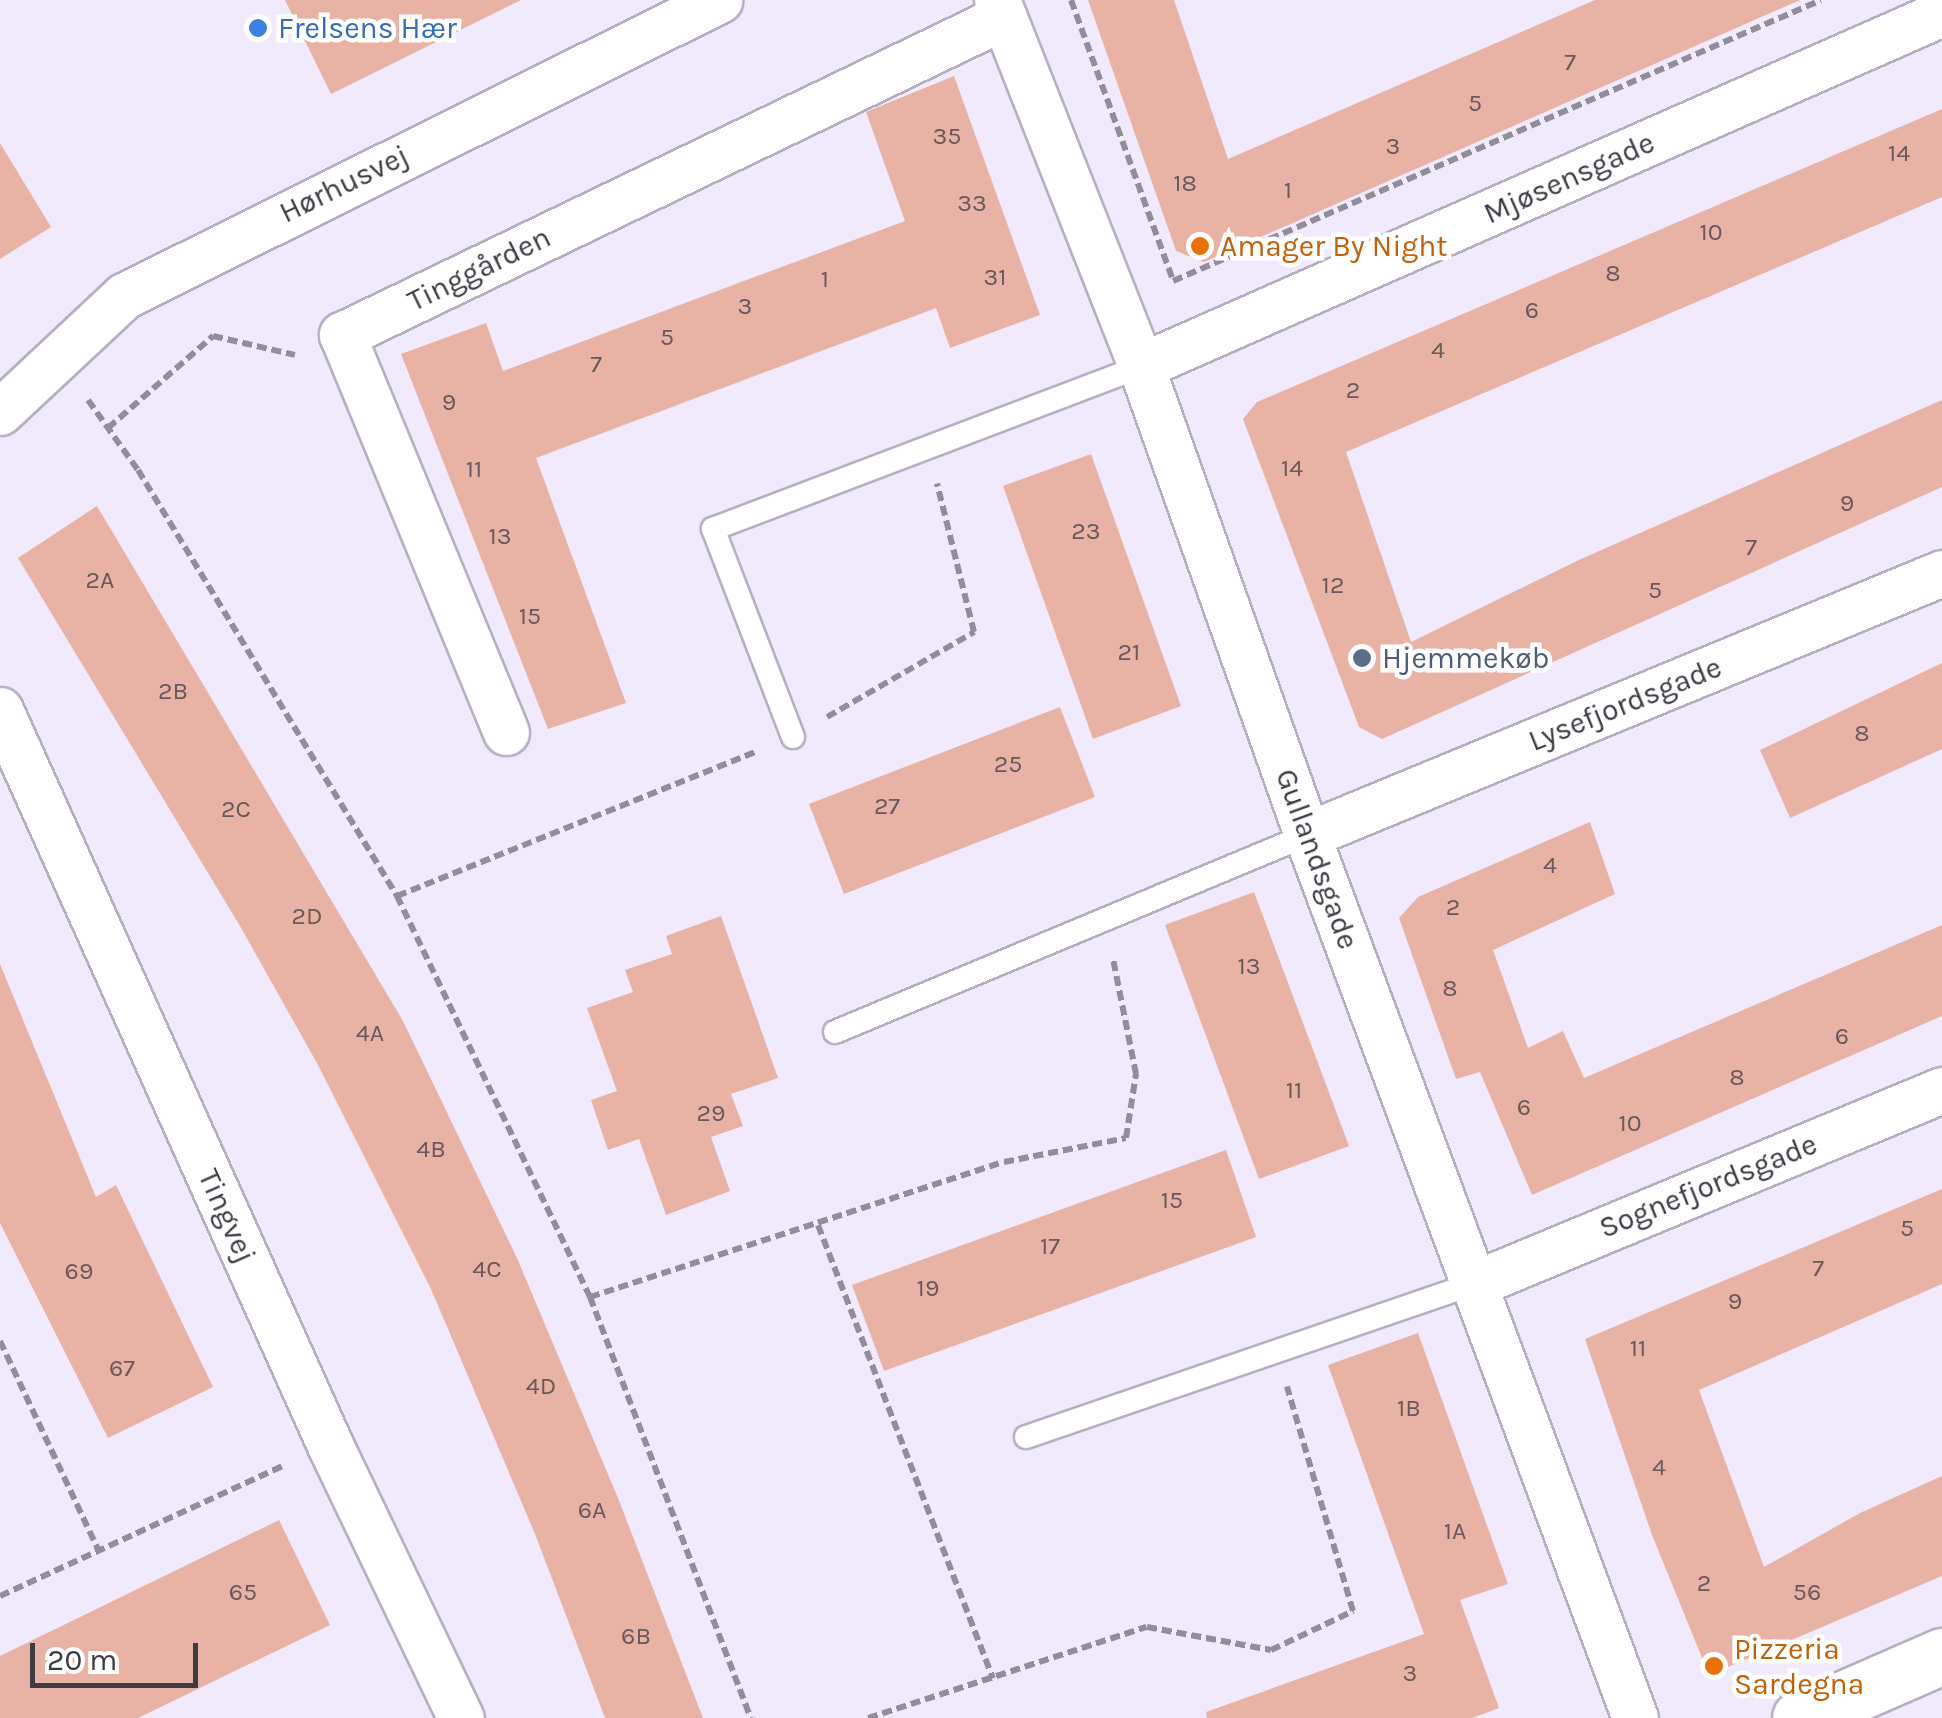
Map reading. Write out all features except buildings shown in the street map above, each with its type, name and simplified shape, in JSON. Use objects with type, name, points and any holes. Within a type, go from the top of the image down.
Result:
[{"type":"street","name":"Hørhusvej","points":[[0,412],[124,296],[719,0]]},
{"type":"street","name":"Gullandsgade","points":[[1000,9],[1141,366],[1307,835],[1635,1718]]},
{"type":"street","name":"Tinggården","points":[[506,732],[342,335],[1000,9]]},
{"type":"street","name":"Mjøsensgade","points":[[1141,366],[1942,14]]},
{"type":"street","name":"Lysefjordsgade","points":[[1307,835],[1942,573]]},
{"type":"street","name":"Tingvej","points":[[0,710],[454,1716]]},
{"type":"street","name":"Sognefjordsgade","points":[[1474,1284],[1942,1090]]},
{"type":"street","points":[[1800,1718],[1942,1656]]},
{"type":"lane","points":[[793,736],[713,529],[1141,366]]},
{"type":"lane","points":[[835,1032],[1307,835]]},
{"type":"lane","points":[[1026,1438],[1474,1284]]},
{"type":"path","points":[[1071,0],[1173,281],[1821,0]]},
{"type":"path","points":[[108,428],[213,336],[242,340],[359,372]]},
{"type":"path","points":[[58,358],[138,470],[397,896],[590,1297],[751,1718]]},
{"type":"path","points":[[590,1297],[1004,1162],[1126,1138],[1136,1074],[1106,919]]},
{"type":"path","points":[[818,1225],[993,1678]]},
{"type":"path","points":[[0,1341],[99,1551]]},
{"type":"path","points":[[868,1718],[1148,1628],[1271,1650],[1353,1611],[1276,1351]]},
{"type":"path","points":[[0,1596],[330,1445]]},
{"type":"place","name":"Frelsens Hær","points":[[258,28]]},
{"type":"place","name":"Amager By Night","points":[[1200,246]]},
{"type":"place","name":"Hjemmekøb","points":[[1362,658]]},
{"type":"place","name":"Pizzeria Sardegna","points":[[1714,1666]]}]
